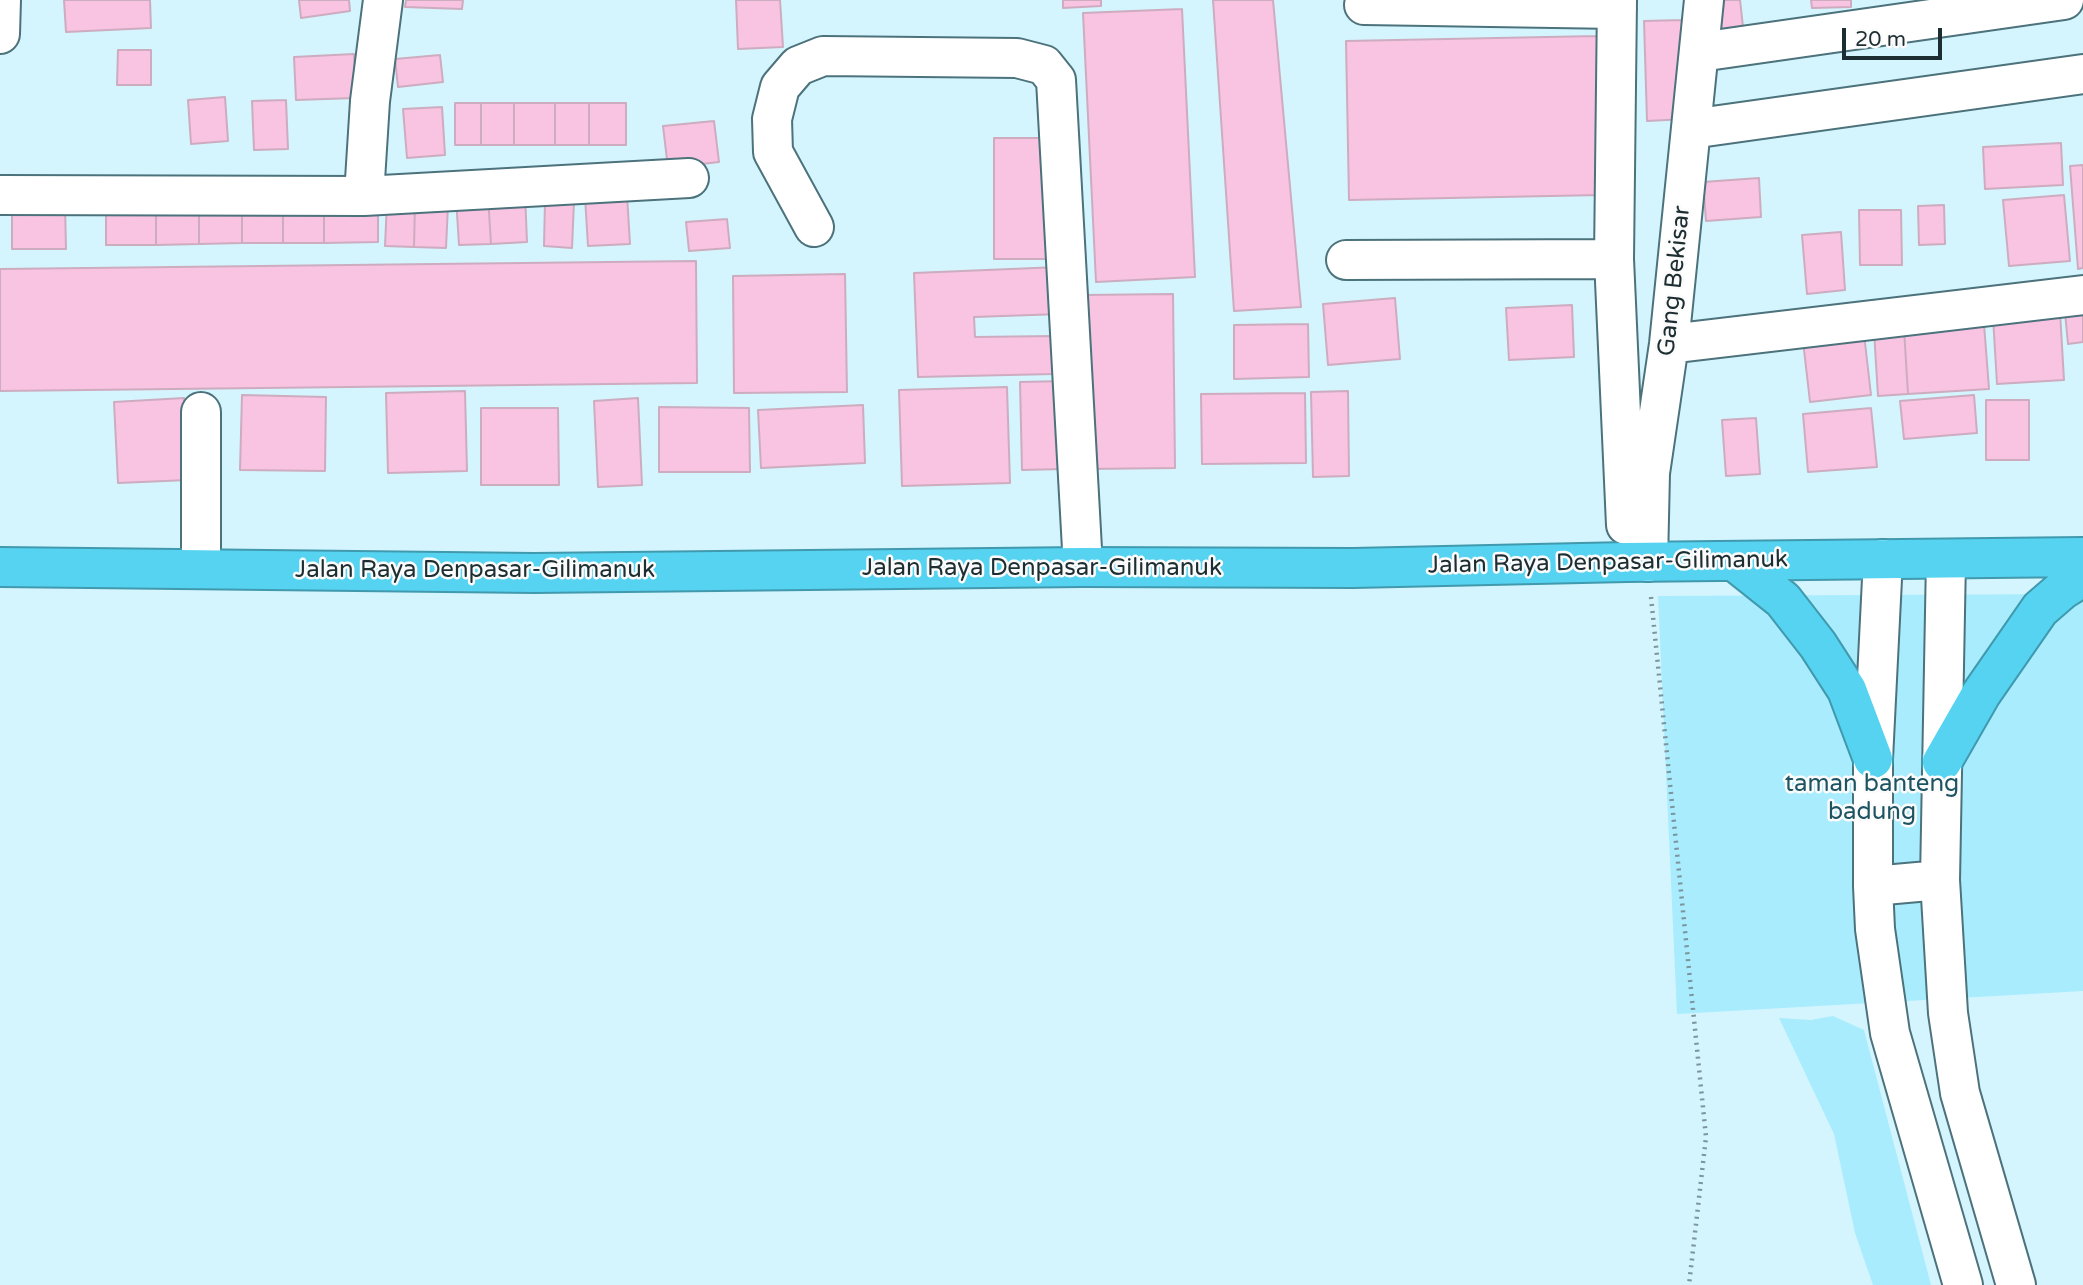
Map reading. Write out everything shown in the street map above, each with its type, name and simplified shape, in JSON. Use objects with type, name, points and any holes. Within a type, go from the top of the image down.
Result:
[{"type":"highway","name":"Jalan Raya Denpasar-Gilimanuk","points":[[0,567],[534,573],[1083,567],[1353,568],[2083,557]]},
{"type":"highway","points":[[1734,561],[1783,600],[1818,645],[1847,690],[1873,759]]},
{"type":"highway","points":[[1942,762],[1982,694],[2040,610],[2062,590],[2083,577]]},
{"type":"street","points":[[0,34],[1,0]]},
{"type":"street","points":[[364,196],[370,101],[383,0]]},
{"type":"street","name":"Gang Bekisar","points":[[1637,562],[1669,344],[1704,0]]},
{"type":"street","points":[[1700,52],[2064,0]]},
{"type":"street","points":[[1364,5],[1617,4],[1614,259],[1637,562]]},
{"type":"street","points":[[814,227],[773,152],[772,119],[780,87],[798,66],[823,56],[1017,58],[1044,65],[1056,80],[1083,567]]},
{"type":"street","points":[[1691,130],[2083,74]]},
{"type":"street","points":[[0,195],[364,196],[689,178]]},
{"type":"street","points":[[1346,260],[1614,259]]},
{"type":"street","points":[[1669,344],[2083,295]]},
{"type":"street","points":[[201,412],[201,569]]},
{"type":"street","points":[[1882,559],[1873,759],[1872,886],[1875,929],[1890,1033],[1963,1285]]},
{"type":"street","points":[[1946,559],[1940,880],[1948,1013],[1960,1093],[2016,1285]]},
{"type":"street","points":[[1872,886],[1940,880]]},
{"type":"path","points":[[1637,562],[1706,1137],[1689,1285]]},
{"type":"green space","name":"taman banteng badung","points":[[2083,594],[2083,991],[1677,1014],[1658,596]]},
{"type":"green space","points":[[1833,1016],[1864,1030],[1931,1285],[1873,1285],[1855,1233],[1834,1134],[1779,1018],[1811,1020]]},
{"type":"building","points":[[64,0],[150,0],[151,28],[66,32]]},
{"type":"building","points":[[299,0],[349,0],[350,11],[301,18]]},
{"type":"building","points":[[406,0],[463,0],[462,9],[405,7]]},
{"type":"building","points":[[736,0],[780,0],[783,47],[738,49]]},
{"type":"building","points":[[1063,0],[1101,0],[1101,6],[1063,8]]},
{"type":"building","points":[[1213,0],[1273,0],[1301,307],[1234,311]]},
{"type":"building","points":[[1714,0],[1740,0],[1744,36],[1718,39]]},
{"type":"building","points":[[1811,0],[1851,0],[1851,7],[1812,8]]},
{"type":"building","points":[[1182,9],[1195,277],[1096,282],[1083,13]]},
{"type":"building","points":[[1683,20],[1686,119],[1647,121],[1644,21]]},
{"type":"building","points":[[1597,36],[1601,195],[1349,200],[1346,41]]},
{"type":"building","points":[[118,50],[151,50],[151,85],[117,85]]},
{"type":"building","points":[[354,54],[356,98],[296,100],[294,57]]},
{"type":"building","points":[[440,55],[443,82],[398,87],[395,59]]},
{"type":"building","points":[[225,97],[228,141],[191,144],[188,100]]},
{"type":"building","points":[[286,100],[288,149],[254,150],[252,101]]},
{"type":"building","points":[[455,103],[481,103],[481,145],[455,145]]},
{"type":"building","points":[[481,103],[514,103],[514,145],[481,145]]},
{"type":"building","points":[[514,103],[555,103],[555,145],[514,145]]},
{"type":"building","points":[[555,103],[589,103],[589,145],[555,145]]},
{"type":"building","points":[[589,103],[626,103],[626,145],[589,145]]},
{"type":"building","points":[[442,107],[445,155],[407,158],[403,109]]},
{"type":"building","points":[[714,121],[719,162],[668,168],[663,126]]},
{"type":"building","points":[[994,138],[1056,138],[1057,259],[994,259]]},
{"type":"building","points":[[2061,143],[2063,185],[1985,189],[1983,147]]},
{"type":"building","points":[[2083,165],[2083,268],[2078,269],[2070,166]]},
{"type":"building","points":[[1759,178],[1761,217],[1706,221],[1703,182]]},
{"type":"building","points":[[525,194],[527,242],[491,244],[488,196]]},
{"type":"building","points":[[627,195],[630,244],[588,246],[585,197]]},
{"type":"building","points":[[2064,195],[2070,261],[2009,266],[2003,200]]},
{"type":"building","points":[[488,196],[491,244],[459,245],[456,198]]},
{"type":"building","points":[[545,200],[574,201],[572,248],[544,246]]},
{"type":"building","points":[[387,202],[415,203],[414,247],[385,246]]},
{"type":"building","points":[[415,203],[448,205],[446,248],[414,247]]},
{"type":"building","points":[[65,204],[66,249],[12,249],[12,205]]},
{"type":"building","points":[[1944,205],[1945,244],[1919,245],[1918,206]]},
{"type":"building","points":[[378,206],[378,242],[324,243],[324,207]]},
{"type":"building","points":[[283,207],[324,207],[324,243],[283,243]]},
{"type":"building","points":[[283,207],[283,243],[242,243],[242,208]]},
{"type":"building","points":[[156,208],[199,208],[199,244],[156,245]]},
{"type":"building","points":[[156,208],[156,245],[106,245],[106,209]]},
{"type":"building","points":[[199,208],[242,208],[242,243],[199,244]]},
{"type":"building","points":[[1859,210],[1901,210],[1902,265],[1860,265]]},
{"type":"building","points":[[727,219],[730,248],[689,251],[686,222]]},
{"type":"building","points":[[1841,232],[1845,290],[1807,294],[1802,235]]},
{"type":"building","points":[[696,261],[697,383],[0,391],[0,269]]},
{"type":"building","points":[[1059,267],[1061,314],[974,317],[975,337],[1053,336],[1054,374],[918,377],[914,273]]},
{"type":"building","points":[[845,274],[847,392],[734,393],[733,276]]},
{"type":"building","points":[[1173,294],[1175,468],[1087,469],[1084,295]]},
{"type":"building","points":[[1395,298],[1400,359],[1328,365],[1323,304]]},
{"type":"building","points":[[2083,300],[2083,342],[2068,344],[2064,302]]},
{"type":"building","points":[[1572,305],[1574,357],[1509,360],[1506,308]]},
{"type":"building","points":[[2060,312],[2064,380],[1997,384],[1993,317]]},
{"type":"building","points":[[1308,324],[1309,377],[1234,379],[1234,325]]},
{"type":"building","points":[[1984,324],[1989,389],[1908,394],[1904,329]]},
{"type":"building","points":[[1904,329],[1908,394],[1878,396],[1874,331]]},
{"type":"building","points":[[1864,334],[1871,395],[1810,402],[1803,341]]},
{"type":"building","points":[[1064,381],[1065,469],[1022,470],[1020,382]]},
{"type":"building","points":[[1007,387],[1010,483],[902,486],[899,390]]},
{"type":"building","points":[[465,391],[467,471],[388,473],[386,393]]},
{"type":"building","points":[[1348,391],[1349,476],[1313,477],[1311,392]]},
{"type":"building","points":[[1305,393],[1306,463],[1202,464],[1201,394]]},
{"type":"building","points":[[242,395],[326,397],[325,471],[240,470]]},
{"type":"building","points":[[1974,395],[1977,433],[1904,439],[1900,401]]},
{"type":"building","points":[[184,398],[188,480],[118,483],[114,402]]},
{"type":"building","points":[[638,398],[642,485],[598,487],[594,401]]},
{"type":"building","points":[[1986,400],[2029,400],[2029,460],[1986,460]]},
{"type":"building","points":[[863,405],[865,463],[761,468],[758,410]]},
{"type":"building","points":[[659,407],[749,408],[750,472],[659,472]]},
{"type":"building","points":[[481,408],[558,408],[559,485],[481,485]]},
{"type":"building","points":[[1871,408],[1877,467],[1808,472],[1803,414]]},
{"type":"building","points":[[1756,418],[1760,474],[1726,476],[1722,420]]}]
